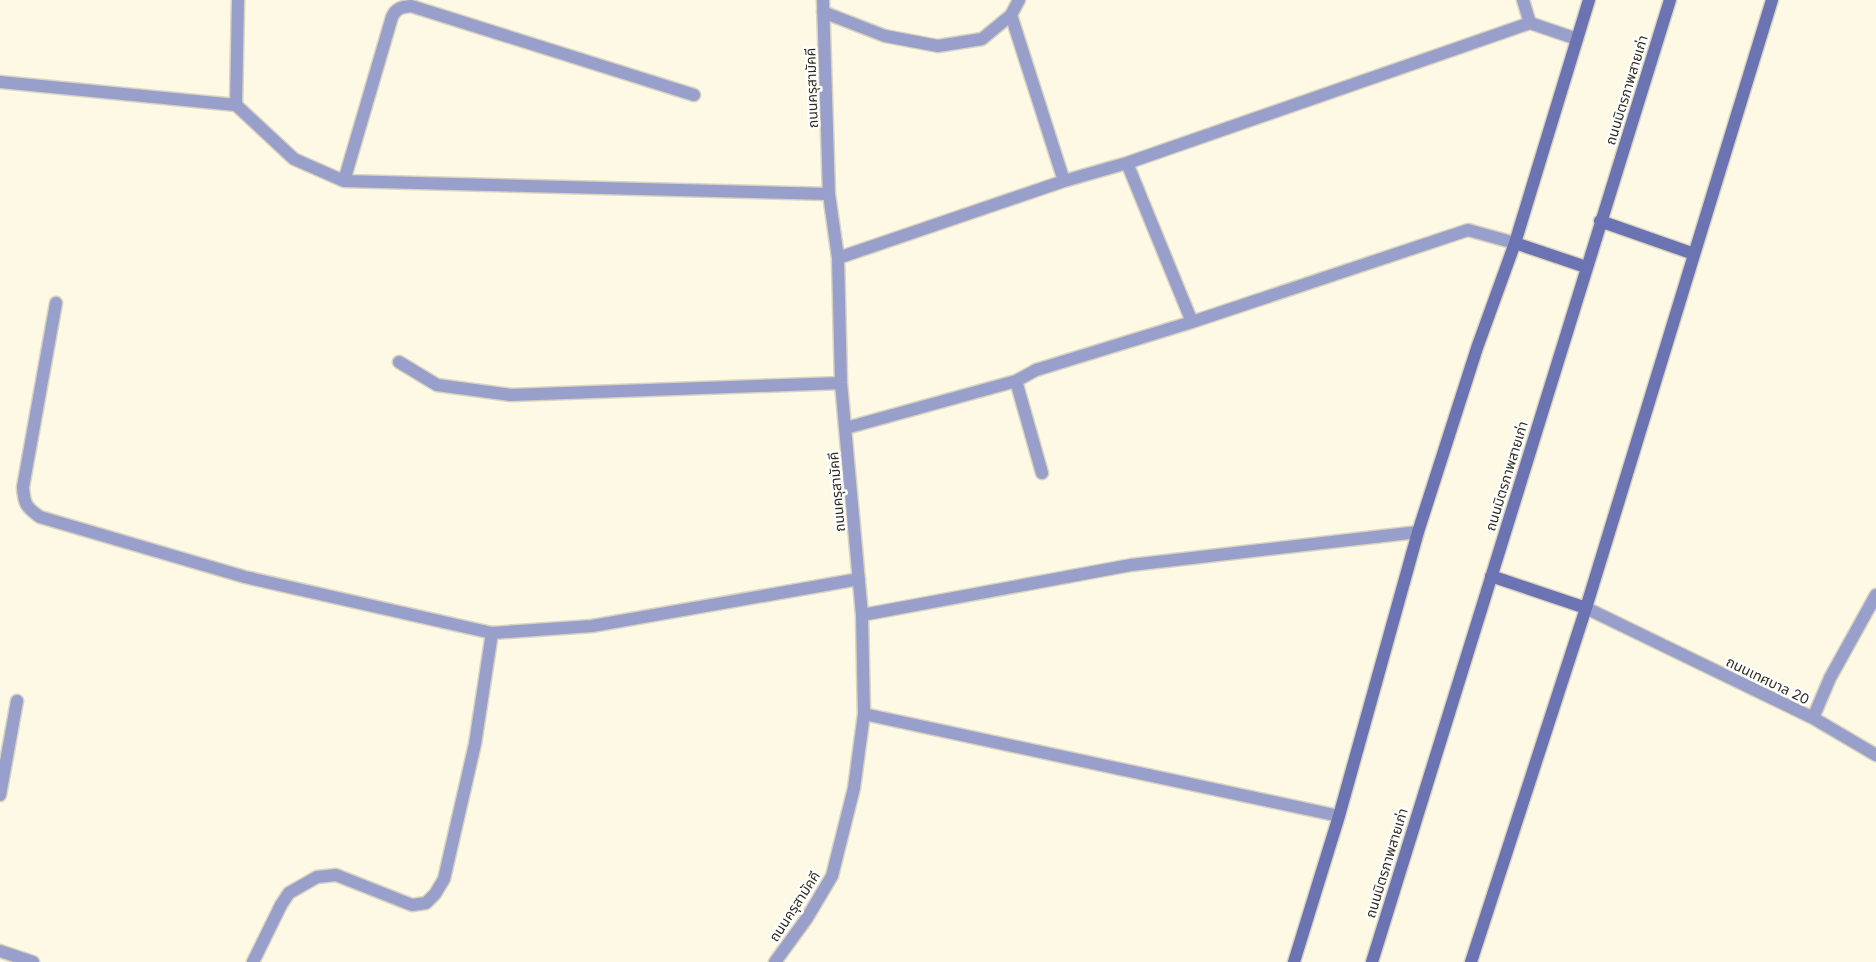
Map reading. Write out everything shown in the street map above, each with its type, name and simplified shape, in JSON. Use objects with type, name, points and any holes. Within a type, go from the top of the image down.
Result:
[{"type":"main road","points":[[1294,962],[1339,816],[1418,532],[1477,348],[1515,243],[1589,0]]},
{"type":"main road","name":"ถนนมิตรภาพสายเก่า","points":[[1372,962],[1670,0]]},
{"type":"main road","points":[[1471,962],[1586,608],[1772,0]]},
{"type":"main road","points":[[1600,222],[1694,254]]},
{"type":"main road","points":[[1515,243],[1586,267]]},
{"type":"main road","points":[[1491,576],[1586,608]]},
{"type":"street","points":[[236,105],[238,0]]},
{"type":"street","points":[[823,6],[885,36],[938,46],[982,39],[1011,15],[1019,0]]},
{"type":"street","points":[[1523,0],[1530,24]]},
{"type":"street","points":[[344,181],[392,16],[394,11],[402,7],[411,6],[694,95]]},
{"type":"street","name":"ถนนครุสามัคคี","points":[[775,962],[808,918],[832,876],[854,788],[864,714],[862,615],[841,383],[838,258],[829,194],[823,6]]},
{"type":"street","points":[[1011,15],[1064,181]]},
{"type":"street","points":[[838,258],[1064,181],[1127,163],[1530,24],[1577,39]]},
{"type":"street","points":[[0,82],[236,105],[294,159],[344,181],[829,194]]},
{"type":"street","points":[[1127,163],[1192,322]]},
{"type":"street","points":[[846,428],[1016,381],[1036,370],[1192,322],[1468,230],[1515,243]]},
{"type":"street","points":[[56,303],[23,487],[24,500],[29,509],[40,516],[245,577],[492,634],[592,626],[858,579]]},
{"type":"street","points":[[399,362],[437,385],[511,395],[841,383]]},
{"type":"street","points":[[1016,381],[1042,473]]},
{"type":"street","points":[[862,615],[1131,565],[1418,532]]},
{"type":"street","name":"ถนนเทศบาล 20","points":[[1586,608],[1813,718],[1830,678],[1876,595]]},
{"type":"street","points":[[253,962],[281,905],[290,893],[317,877],[336,875],[412,905],[426,903],[435,894],[444,879],[475,744],[492,634]]},
{"type":"street","points":[[0,794],[17,701]]},
{"type":"street","points":[[864,714],[1339,816]]},
{"type":"street","points":[[1813,718],[1876,754]]},
{"type":"street","points":[[0,951],[33,962]]}]
